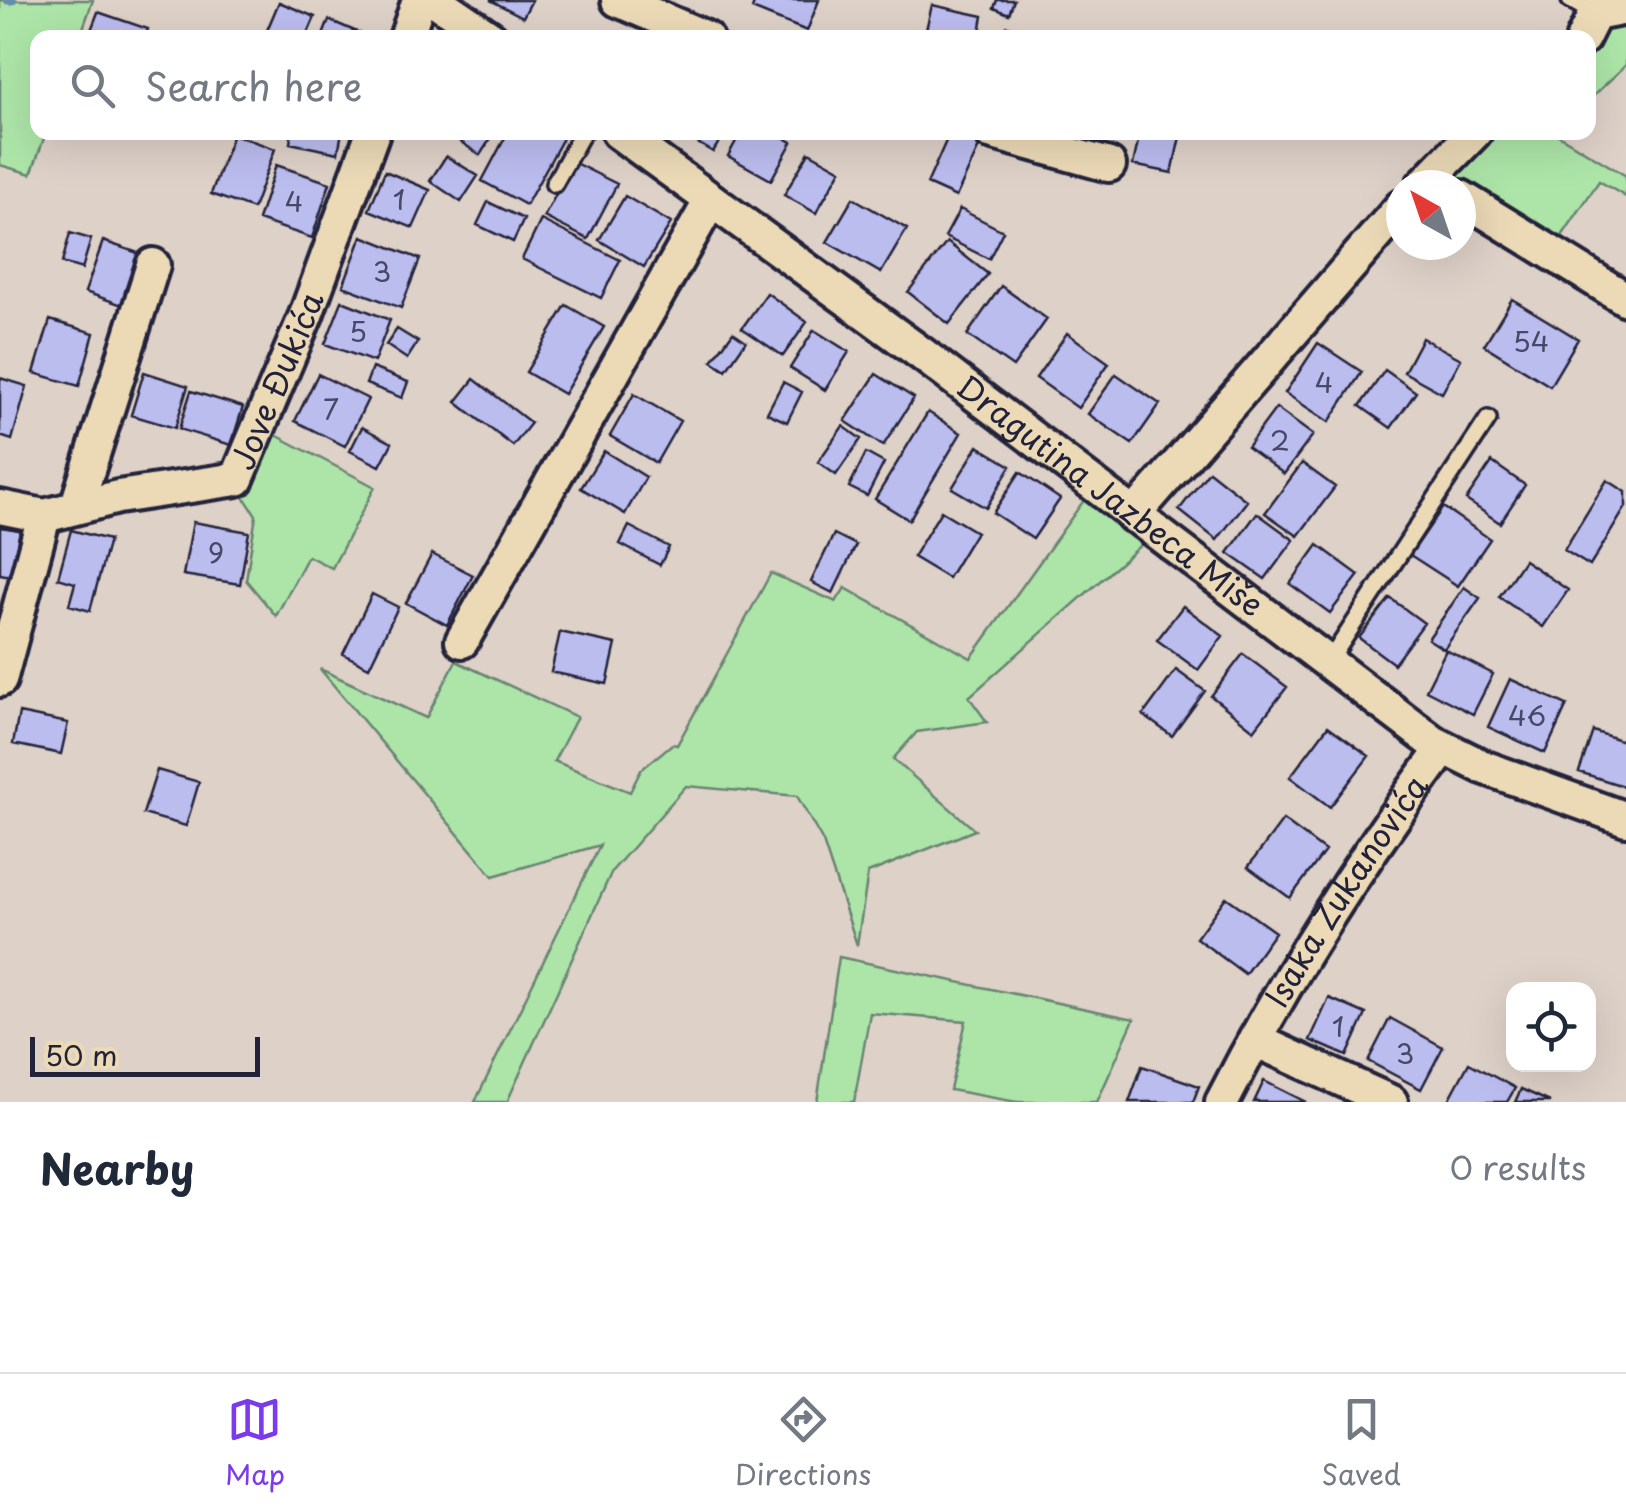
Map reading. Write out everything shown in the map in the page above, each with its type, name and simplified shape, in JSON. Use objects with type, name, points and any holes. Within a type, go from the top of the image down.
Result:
[{"type":"street","points":[[409,30],[419,0]]},
{"type":"street","points":[[436,0],[479,30]]},
{"type":"street","points":[[618,0],[687,30]]},
{"type":"street","name":"Jove Đukića","points":[[0,508],[44,516],[77,505],[226,482],[244,471],[369,140]]},
{"type":"street","name":"Dragutina Jazbeca Miše","points":[[629,140],[1444,748],[1483,767],[1626,819]]},
{"type":"street","points":[[1019,140],[1109,165]]},
{"type":"street","points":[[1441,170],[1468,140]]},
{"type":"street","points":[[462,641],[711,200]]},
{"type":"street","points":[[1476,206],[1626,299]]},
{"type":"street","points":[[1133,516],[1386,225]]},
{"type":"street","points":[[77,505],[153,265]]},
{"type":"street","points":[[0,680],[44,516]]},
{"type":"street","name":"Isaka Zukanovića","points":[[1222,1102],[1255,1040],[1388,822],[1444,748]]},
{"type":"street","name":"Isaka Zukanovića","points":[[1255,1040],[1391,1102]]},
{"type":"lane","points":[[554,184],[579,140]]},
{"type":"lane","points":[[1328,663],[1488,419]]},
{"type":"green space","points":[[0,0],[93,0],[82,30],[30,30],[30,140],[43,140],[31,174],[0,165]]},
{"type":"green space","points":[[1626,0],[1626,65],[1596,93],[1596,30]]},
{"type":"green space","points":[[1474,140],[1567,140],[1626,176],[1626,197],[1599,181],[1560,239],[1476,193],[1476,170],[1439,170]]},
{"type":"green space","points":[[272,433],[375,487],[332,568],[308,556],[276,616],[246,580],[256,515],[240,491],[257,474]]},
{"type":"green space","points":[[1087,496],[1144,542],[969,697],[987,722],[917,732],[893,759],[975,830],[868,873],[857,945],[823,842],[797,796],[686,786],[612,871],[507,1102],[475,1102],[600,845],[493,876],[320,669],[426,718],[456,661],[577,717],[554,761],[630,792],[641,770],[672,744],[677,745],[771,573],[836,602],[845,588],[971,658]]},
{"type":"green space","points":[[839,957],[1134,1019],[1097,1102],[1017,1102],[950,1090],[966,1021],[870,1013],[854,1102],[817,1102]]},
{"type":"building","points":[[490,0],[532,0],[523,17]]},
{"type":"building","points":[[755,0],[819,0],[807,30],[752,9]]},
{"type":"building","points":[[997,0],[1014,0],[1009,14],[994,8]]},
{"type":"building","points":[[279,2],[315,17],[309,30],[267,30]]},
{"type":"building","points":[[932,5],[983,16],[980,30],[926,30]]},
{"type":"building","points":[[98,12],[148,29],[148,30],[91,30]]},
{"type":"building","points":[[329,20],[352,30],[325,30]]},
{"type":"building","points":[[231,140],[250,140],[275,149],[253,209],[211,194]]},
{"type":"building","points":[[291,140],[340,140],[338,153],[290,143]]},
{"type":"building","points":[[458,140],[490,140],[480,155]]},
{"type":"building","points":[[504,140],[562,140],[526,205],[482,181]]},
{"type":"building","points":[[693,140],[720,140],[713,152]]},
{"type":"building","points":[[737,140],[792,142],[771,180],[728,156]]},
{"type":"building","points":[[946,140],[968,140],[980,145],[956,197],[927,184]]},
{"type":"building","points":[[1138,140],[1179,140],[1172,173],[1133,165]]},
{"type":"building","points":[[809,152],[841,170],[816,213],[784,195]]},
{"type":"building","points":[[446,156],[478,176],[461,202],[430,181]]},
{"type":"building","points":[[573,162],[617,184],[588,239],[544,217]]},
{"type":"building","points":[[276,165],[330,183],[312,238],[258,220]]},
{"type":"building","points":[[385,171],[430,190],[413,228],[369,210]]},
{"type":"building","points":[[625,196],[671,223],[644,267],[599,240]]},
{"type":"building","points":[[853,198],[907,229],[881,273],[827,242]]},
{"type":"building","points":[[488,202],[524,219],[513,242],[477,225]]},
{"type":"building","points":[[960,209],[1003,231],[989,259],[945,237]]},
{"type":"building","points":[[541,220],[620,260],[601,298],[522,259]]},
{"type":"building","points":[[70,233],[91,239],[82,269],[62,263]]},
{"type":"building","points":[[362,236],[420,259],[401,308],[343,286]]},
{"type":"building","points":[[103,241],[144,255],[125,306],[85,292]]},
{"type":"building","points":[[947,242],[988,274],[949,324],[908,292]]},
{"type":"building","points":[[1001,286],[1047,319],[1013,367],[967,335]]},
{"type":"building","points":[[767,293],[807,322],[783,356],[742,328]]},
{"type":"building","points":[[1512,299],[1578,339],[1550,386],[1484,345]]},
{"type":"building","points":[[342,301],[390,320],[374,362],[325,344]]},
{"type":"building","points":[[566,305],[604,327],[564,394],[526,372]]},
{"type":"building","points":[[50,320],[94,333],[79,386],[34,373]]},
{"type":"building","points":[[397,329],[418,342],[407,359],[386,345]]},
{"type":"building","points":[[814,330],[849,352],[825,390],[790,368]]},
{"type":"building","points":[[733,332],[746,341],[726,370],[712,361]]},
{"type":"building","points":[[1067,333],[1109,363],[1078,408],[1036,378]]},
{"type":"building","points":[[1422,338],[1461,359],[1442,393],[1404,372]]},
{"type":"building","points":[[1318,343],[1362,372],[1329,422],[1285,393]]},
{"type":"building","points":[[372,368],[408,382],[402,398],[366,384]]},
{"type":"building","points":[[1385,370],[1416,392],[1391,428],[1360,406]]},
{"type":"building","points":[[144,372],[188,386],[175,428],[131,415]]},
{"type":"building","points":[[318,374],[368,399],[345,446],[295,421]]},
{"type":"building","points":[[876,374],[914,398],[883,446],[845,421]]},
{"type":"building","points":[[1116,374],[1160,404],[1132,444],[1088,414]]},
{"type":"building","points":[[0,378],[27,386],[12,440],[0,436]]},
{"type":"building","points":[[474,379],[531,423],[513,446],[456,402]]},
{"type":"building","points":[[783,382],[802,392],[787,422],[767,413]]},
{"type":"building","points":[[191,391],[243,407],[231,445],[179,429]]},
{"type":"building","points":[[634,394],[680,421],[656,463],[610,436]]},
{"type":"building","points":[[1276,408],[1313,435],[1284,474],[1247,447]]},
{"type":"building","points":[[928,412],[961,433],[909,520],[875,499]]},
{"type":"building","points":[[843,426],[861,439],[836,475],[818,462]]},
{"type":"building","points":[[362,427],[392,443],[380,466],[350,451]]},
{"type":"building","points":[[978,446],[1011,466],[986,508],[952,488]]},
{"type":"building","points":[[604,451],[646,477],[625,514],[581,488]]},
{"type":"building","points":[[866,453],[884,463],[867,496],[849,487]]},
{"type":"building","points":[[1492,462],[1525,485],[1500,523],[1466,500]]},
{"type":"building","points":[[1302,463],[1335,487],[1298,536],[1265,513]]},
{"type":"building","points":[[1209,471],[1247,501],[1217,540],[1179,510]]},
{"type":"building","points":[[1020,472],[1060,499],[1033,539],[993,513]]},
{"type":"building","points":[[1607,480],[1626,492],[1626,507],[1590,566],[1564,550]]},
{"type":"building","points":[[1443,507],[1490,539],[1458,586],[1410,555]]},
{"type":"building","points":[[941,511],[976,532],[948,578],[913,557]]},
{"type":"building","points":[[1257,513],[1294,540],[1265,579],[1228,553]]},
{"type":"building","points":[[193,522],[249,532],[240,584],[183,575]]},
{"type":"building","points":[[629,526],[669,547],[660,565],[620,544]]},
{"type":"building","points":[[0,527],[20,530],[11,576],[0,574]]},
{"type":"building","points":[[71,530],[109,540],[90,611],[69,605],[75,583],[58,578]]},
{"type":"building","points":[[834,534],[856,545],[833,593],[811,582]]},
{"type":"building","points":[[1318,545],[1359,575],[1330,613],[1290,584]]},
{"type":"building","points":[[432,554],[473,575],[447,625],[406,603]]},
{"type":"building","points":[[1524,560],[1568,590],[1543,627],[1499,597]]},
{"type":"building","points":[[1464,587],[1480,598],[1444,649],[1428,639]]},
{"type":"building","points":[[372,594],[398,607],[369,667],[343,654]]},
{"type":"building","points":[[1390,598],[1424,623],[1394,664],[1359,638]]},
{"type":"building","points":[[1183,606],[1223,636],[1198,670],[1157,640]]},
{"type":"building","points":[[560,632],[616,644],[607,684],[551,672]]},
{"type":"building","points":[[1446,650],[1493,674],[1473,714],[1426,690]]},
{"type":"building","points":[[1243,654],[1287,687],[1254,730],[1211,696]]},
{"type":"building","points":[[1176,670],[1205,691],[1172,736],[1143,715]]},
{"type":"building","points":[[1510,679],[1567,705],[1545,753],[1488,727]]},
{"type":"building","points":[[19,713],[68,723],[61,754],[13,744]]},
{"type":"building","points":[[1328,726],[1369,756],[1330,807],[1290,777]]},
{"type":"building","points":[[1593,731],[1626,742],[1626,787],[1579,772]]},
{"type":"building","points":[[157,770],[199,782],[186,826],[143,814]]},
{"type":"building","points":[[1283,820],[1325,851],[1290,898],[1248,867]]},
{"type":"building","points":[[1226,897],[1275,932],[1245,974],[1196,938]]},
{"type":"building","points":[[1329,998],[1366,1014],[1347,1056],[1310,1040]]},
{"type":"building","points":[[1390,1018],[1443,1047],[1421,1089],[1368,1061]]},
{"type":"building","points":[[1469,1063],[1515,1088],[1507,1102],[1448,1102]]},
{"type":"building","points":[[1142,1066],[1199,1086],[1193,1102],[1129,1102]]},
{"type":"building","points":[[1264,1081],[1306,1102],[1254,1102]]},
{"type":"building","points":[[1521,1089],[1550,1102],[1515,1102]]}]
